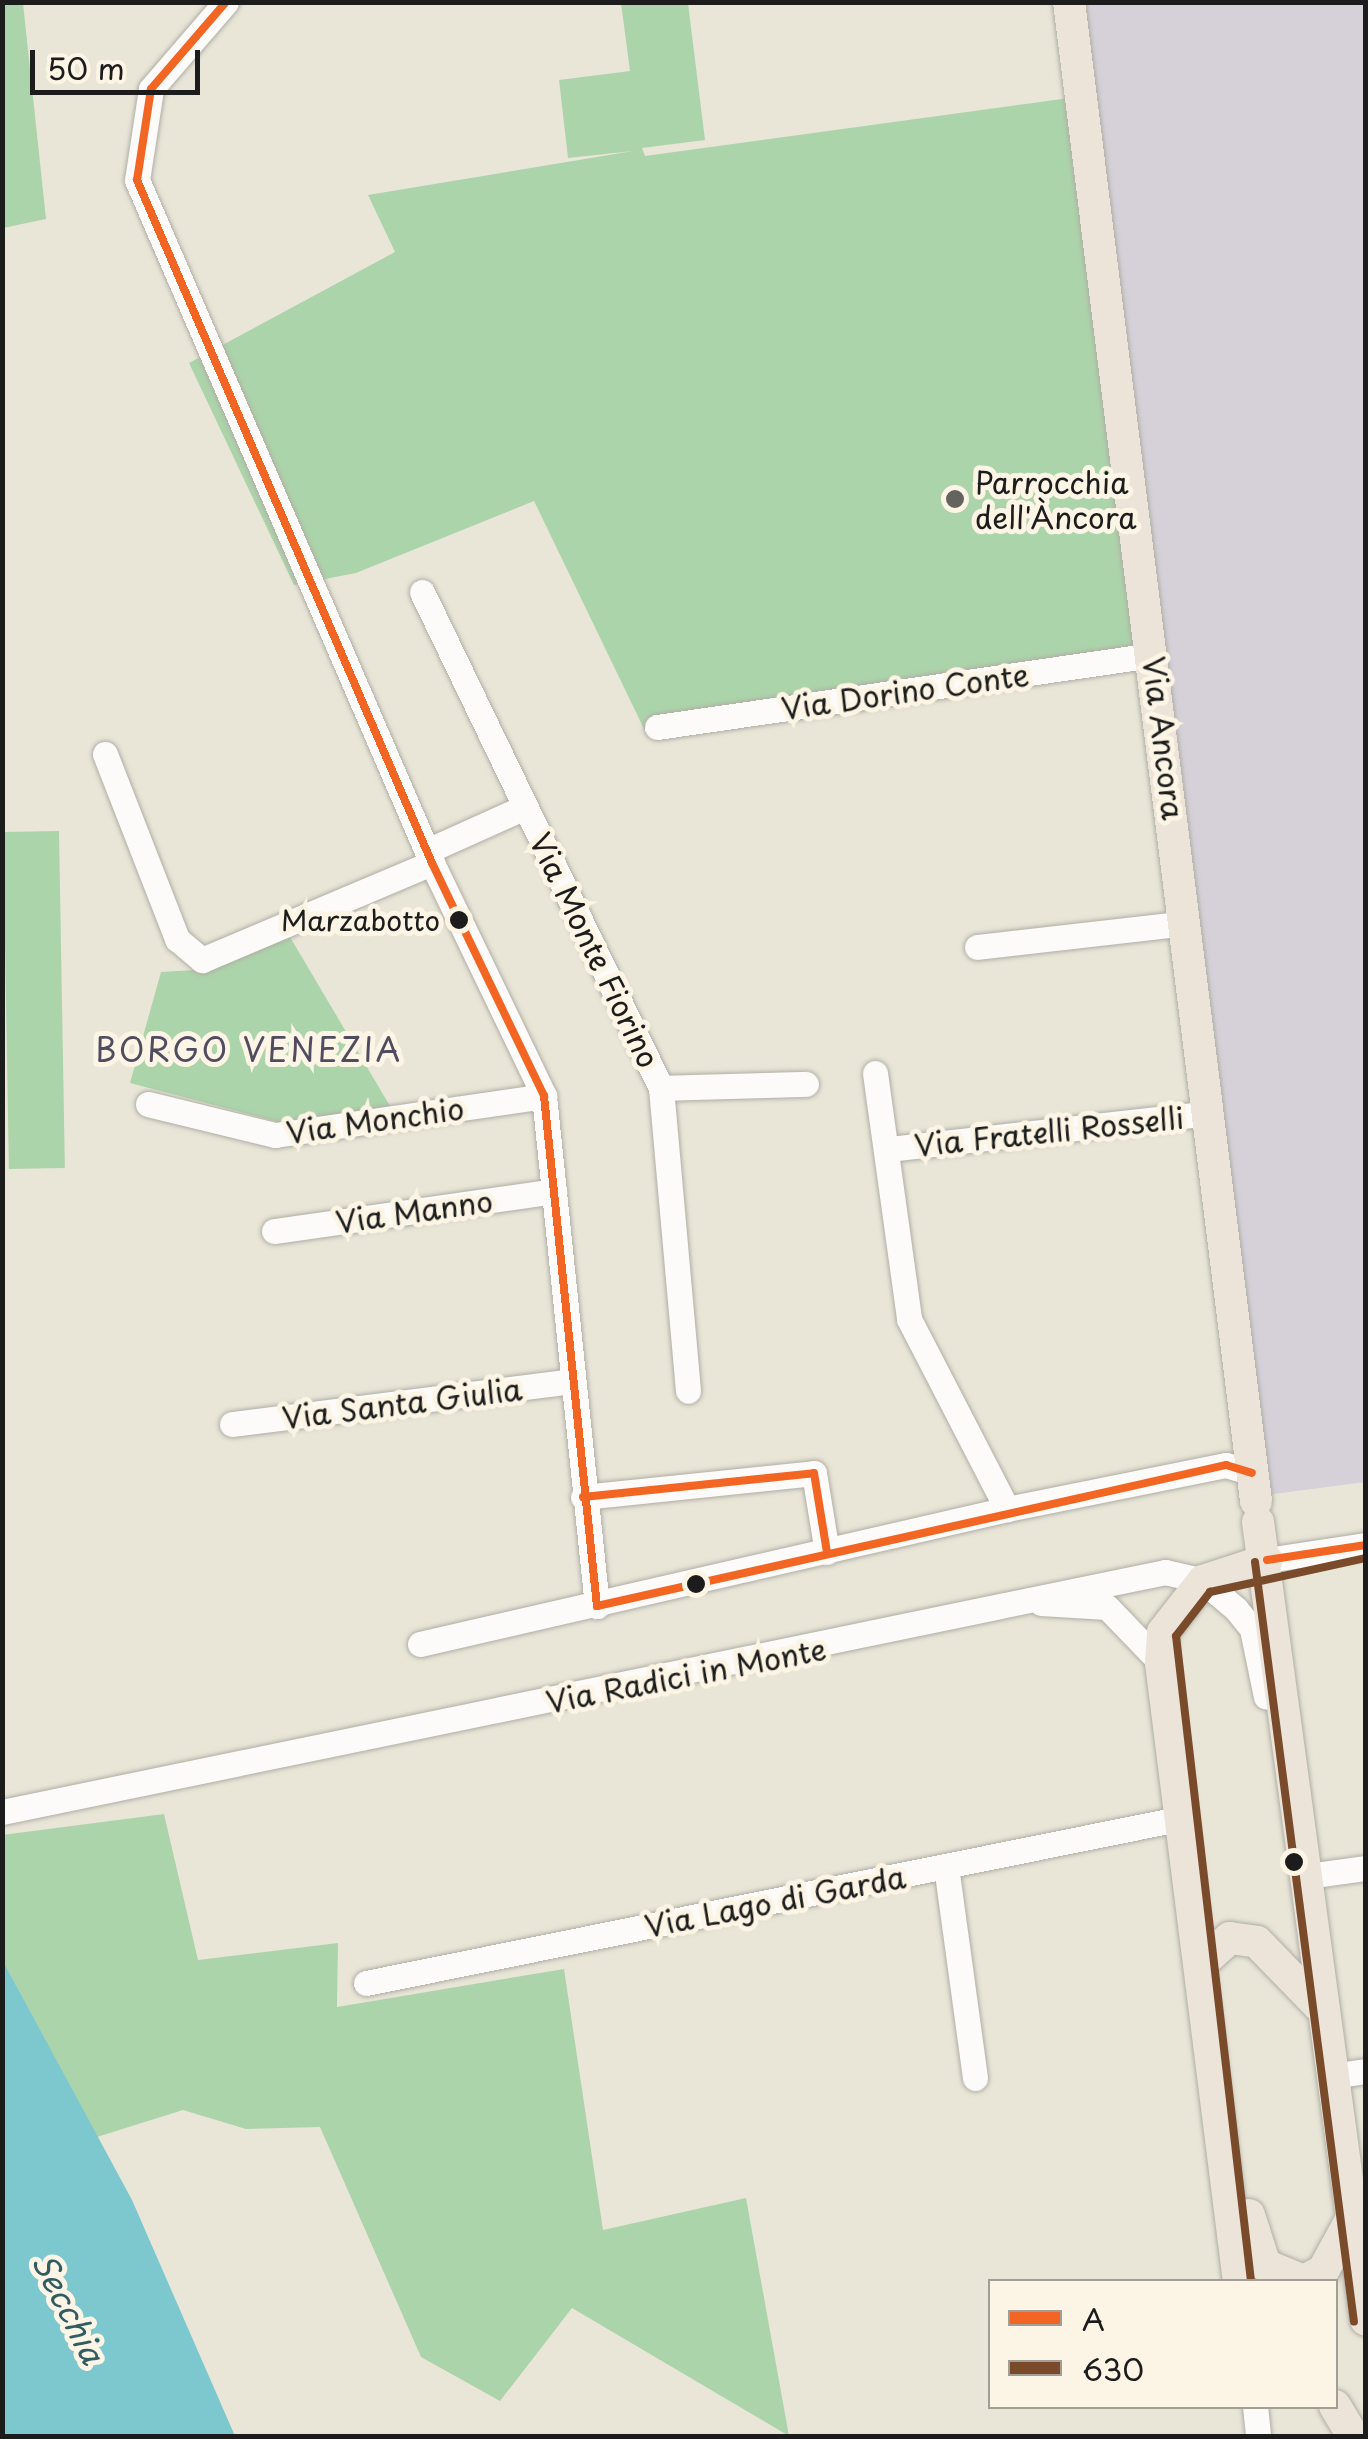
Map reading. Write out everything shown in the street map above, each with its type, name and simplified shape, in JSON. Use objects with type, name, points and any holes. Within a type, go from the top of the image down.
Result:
[{"type":"main road","name":"Via Ancora","points":[[1070,2],[1187,923],[1255,1499],[1267,1560],[1366,2320]]},
{"type":"main road","name":"Via Radici in Monte","points":[[1202,1581],[1267,1560]]},
{"type":"main road","points":[[1202,1581],[1162,1632],[1161,1663],[1216,2060],[1239,2279]]},
{"type":"main road","points":[[1203,1962],[1230,1938],[1258,1942],[1324,2011]]},
{"type":"main road","points":[[1216,2060],[1230,2078],[1253,2246],[1264,2265],[1285,2279]]},
{"type":"main road","points":[[1226,2160],[1258,2279]]},
{"type":"main road","points":[[1291,2279],[1323,2271],[1352,2218]]},
{"type":"main road","points":[[1338,2318],[1366,2320]]},
{"type":"main road","points":[[1337,2409],[1353,2436]]},
{"type":"street","points":[[226,2],[151,89],[137,180],[429,857],[544,1096],[597,1606]]},
{"type":"street","name":"Via Monte Fiorino","points":[[422,592],[661,1088],[688,1391]]},
{"type":"street","name":"Via Dorino Conte","points":[[657,727],[1153,655]]},
{"type":"street","points":[[105,754],[177,938],[202,960],[429,857],[525,807]]},
{"type":"street","points":[[977,947],[1187,923]]},
{"type":"street","points":[[875,1073],[889,1149],[908,1319],[1006,1509],[1018,1519],[1255,1499]]},
{"type":"street","points":[[661,1088],[806,1084]]},
{"type":"street","name":"Via Monchio","points":[[148,1104],[275,1135],[544,1096]]},
{"type":"street","name":"Via Fratelli Rosselli","points":[[889,1149],[1210,1113]]},
{"type":"street","name":"Via Manno","points":[[274,1231],[554,1191]]},
{"type":"street","name":"Via Santa Giulia","points":[[232,1424],[572,1381]]},
{"type":"street","points":[[583,1498],[814,1473],[827,1552]]},
{"type":"street","points":[[420,1644],[1006,1509]]},
{"type":"street","name":"Via Radici in Monte","points":[[1267,1560],[1366,1546]]},
{"type":"street","name":"Via Radici in Monte","points":[[2,1812],[192,1778],[1041,1603],[1165,1572],[1202,1581]]},
{"type":"street","points":[[1202,1581],[1252,1629],[1270,1724],[1294,1770]]},
{"type":"street","points":[[1041,1603],[1107,1607],[1161,1663]]},
{"type":"street","name":"Via Lago di Garda","points":[[366,1983],[1183,1818]]},
{"type":"street","points":[[946,1866],[975,2078]]},
{"type":"street","points":[[1308,1876],[1366,1868]]},
{"type":"street","points":[[1332,2076],[1366,2071]]},
{"type":"street","points":[[1254,2409],[1258,2436]]},
{"type":"shaded area","points":[[1071,3],[1365,3],[1365,1482],[1266,1495]]},
{"type":"green space","points":[[2,3],[23,3],[46,219],[3,228]]},
{"type":"green space","points":[[621,3],[688,3],[705,140],[642,148],[645,156],[1084,96],[1157,655],[646,733],[534,501],[356,573],[294,585],[189,363],[395,252],[368,195],[633,151],[568,158],[559,80],[630,71]]},
{"type":"green space","points":[[59,831],[65,1168],[9,1169],[3,832]]},
{"type":"green space","points":[[290,937],[390,1106],[286,1124],[130,1083],[161,972],[211,969]]},
{"type":"green space","points":[[164,1814],[198,1960],[338,1943],[337,2007],[564,1969],[603,2230],[746,2198],[789,2436],[572,2308],[500,2401],[421,2357],[320,2127],[246,2129],[183,2110],[97,2137],[3,1961],[2,1835]]},
{"type":"water","name":"Secchia","points":[[3,1961],[132,2200],[235,2436],[3,2436]]},
{"type":"transit line","name":"A","points":[[226,2],[151,89],[137,180],[432,863],[544,1096],[597,1606],[1226,1465],[1252,1473]]},
{"type":"transit line","name":"A","points":[[583,1497],[814,1473],[827,1552]]},
{"type":"transit line","name":"A","points":[[1267,1560],[1366,1545]]},
{"type":"transit line","name":"630","points":[[1251,2279],[1176,1636],[1210,1592],[1366,1558]]},
{"type":"transit line","name":"630","points":[[1255,1562],[1354,2322]]},
{"type":"place","name":"Parrocchia dell'Àncora","points":[[955,499]]},
{"type":"place","name":"Marzabotto","points":[[459,920]]},
{"type":"district","name":"BORGO VENEZIA","points":[[249,1049]]}]
